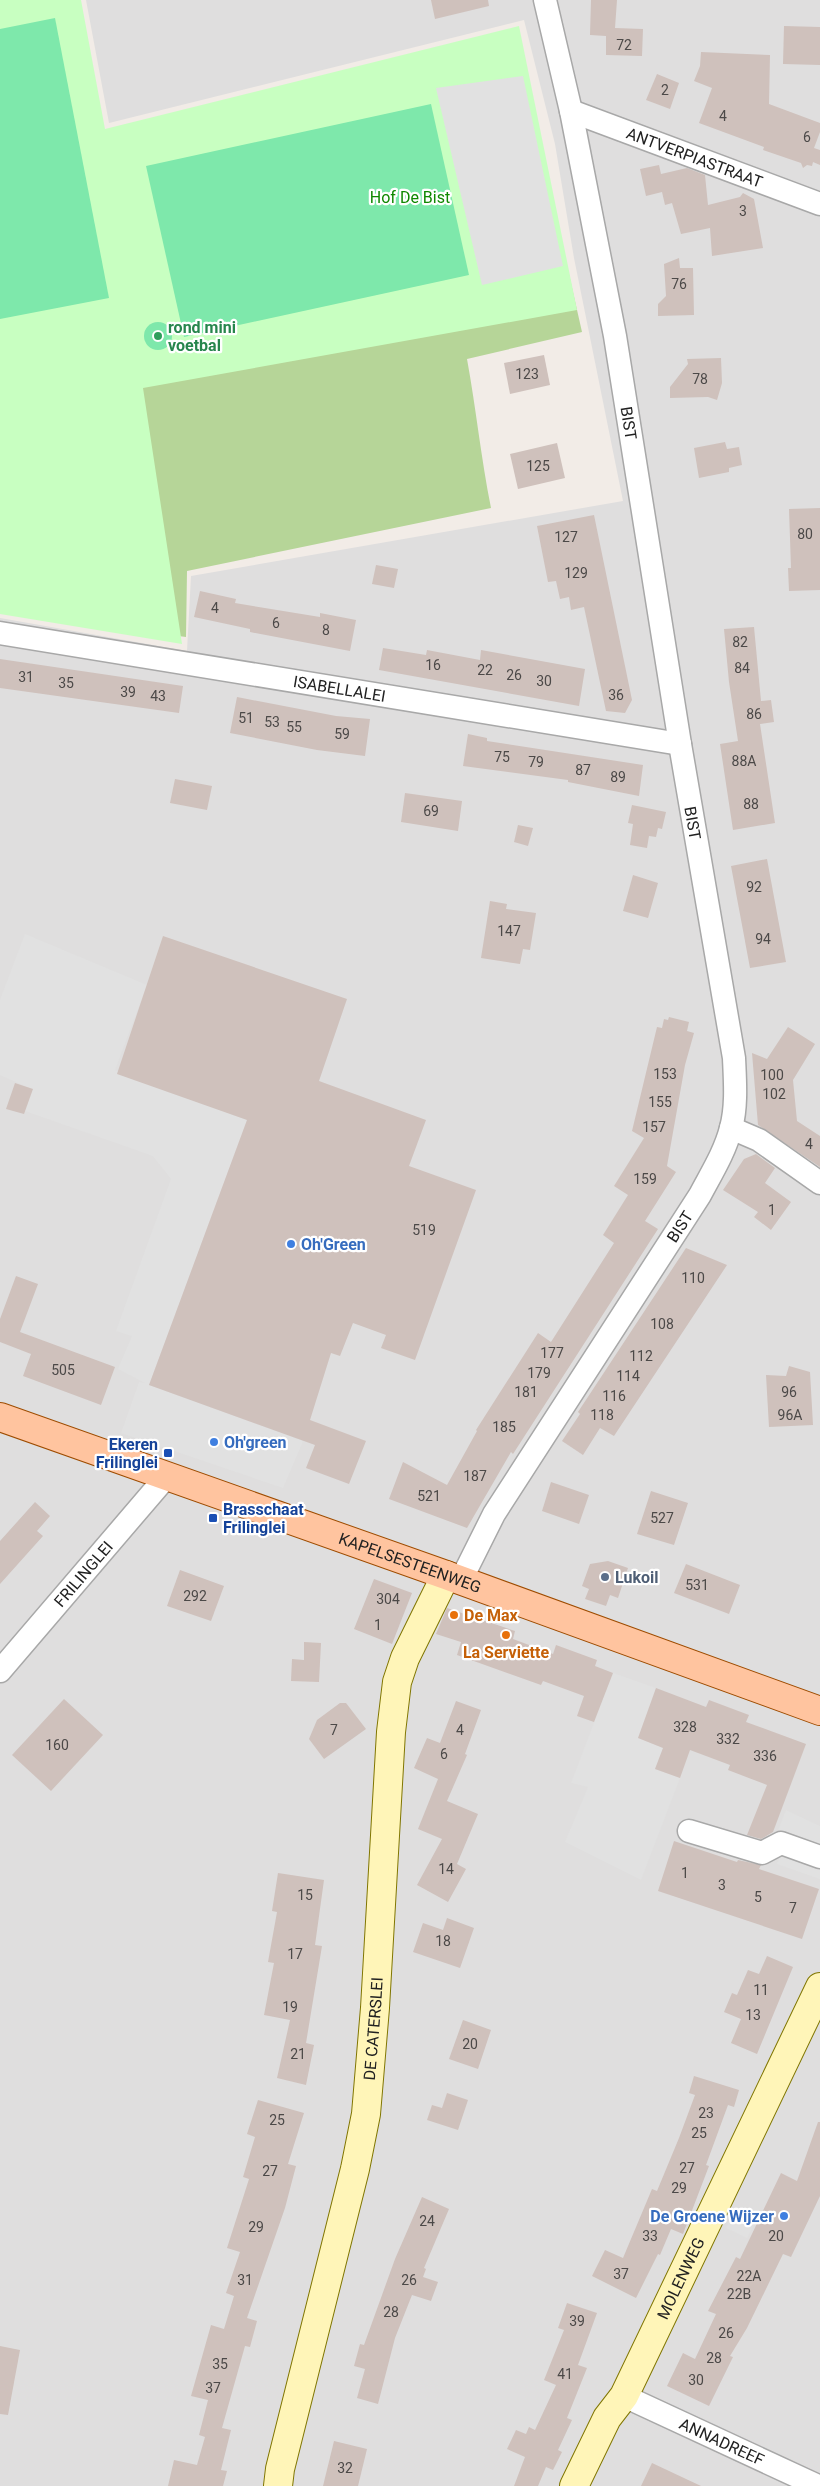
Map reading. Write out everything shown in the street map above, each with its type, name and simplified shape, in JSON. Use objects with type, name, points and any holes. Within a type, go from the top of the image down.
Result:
[{"type":"main road","name":"KAPELSESTEENWEG","points":[[0,1417],[454,1577],[820,1711]]},
{"type":"street","name":"BIST","points":[[454,1577],[700,1196],[732,1128],[736,1092],[734,1058],[680,744],[616,336],[571,111],[544,0]]},
{"type":"street","name":"ANTVERPIASTRAAT","points":[[571,111],[820,204]]},
{"type":"street","name":"ISABELLALEI","points":[[0,632],[680,744]]},
{"type":"street","points":[[732,1128],[759,1140],[820,1183]]},
{"type":"street","name":"FRILINGLEI","points":[[0,1671],[166,1476]]},
{"type":"street","name":"DE CATERSLEI","points":[[278,2486],[280,2469],[356,2169],[366,2114],[375,2008],[391,1732],[397,1682],[405,1658],[454,1577]]},
{"type":"street","points":[[689,1831],[762,1853],[781,1843],[820,1857]]},
{"type":"street","name":"MOLENWEG","points":[[574,2486],[607,2418],[624,2396],[820,1987]]},
{"type":"street","name":"ANNADREEF","points":[[624,2396],[818,2486]]},
{"type":"shaded area","points":[[86,0],[820,0],[820,2486],[0,2486],[0,618],[187,651],[191,576],[623,501],[574,258],[555,144],[524,20],[109,123]]},
{"type":"shaded area","points":[[523,76],[563,266],[482,285],[436,88]]},
{"type":"shaded area","points":[[25,934],[147,985],[115,1070],[247,1120],[149,1385],[303,1441],[283,1488],[121,1433],[139,1382],[145,1383],[118,1369],[132,1336],[116,1331],[171,1179],[153,1156],[25,1111],[32,1089],[0,1075],[0,1000]]},
{"type":"shaded area","points":[[613,1673],[656,1688],[638,1738],[663,1748],[655,1769],[680,1778],[641,1880],[565,1842],[588,1787],[571,1783]]},
{"type":"shaded area","points":[[786,1810],[820,1826],[820,1879],[777,1864],[786,1842],[775,1838]]},
{"type":"shaded area","points":[[733,2213],[755,2223],[747,2238],[726,2228]]},
{"type":"green space","name":"Hof De Bist","points":[[0,0],[81,0],[105,129],[519,26],[577,310],[143,388],[182,644],[0,614]]},
{"type":"green space","points":[[55,18],[109,298],[0,319],[0,29]]},
{"type":"green space","points":[[431,104],[469,275],[184,337],[146,166]]},
{"type":"green space","points":[[568,270],[582,332],[467,359],[491,508],[187,571],[186,637],[0,612],[0,336]]},
{"type":"green space","name":"rond mini voetbal","points":[[158,322],[168,326],[172,336],[168,346],[158,350],[148,346],[144,336],[148,326]]},
{"type":"building","points":[[431,0],[488,0],[489,6],[435,19]]},
{"type":"building","points":[[591,0],[617,0],[615,28],[643,29],[642,56],[606,55],[606,36],[590,35]]},
{"type":"building","points":[[784,26],[820,27],[820,65],[783,64]]},
{"type":"building","points":[[701,52],[770,55],[769,104],[820,123],[820,132],[814,148],[820,150],[820,165],[813,162],[812,166],[807,165],[803,168],[801,163],[763,150],[764,147],[699,123],[712,88],[694,81],[700,66]]},
{"type":"building","points":[[657,74],[679,83],[670,109],[646,100]]},
{"type":"building","points":[[659,165],[661,174],[687,168],[705,175],[708,205],[740,197],[743,193],[754,199],[763,248],[712,256],[710,228],[681,234],[672,203],[665,205],[662,192],[646,196],[640,169]]},
{"type":"building","points":[[679,258],[680,268],[693,268],[694,315],[658,316],[658,304],[666,296],[664,264]]},
{"type":"building","points":[[544,355],[550,385],[510,394],[504,363]]},
{"type":"building","points":[[721,358],[722,383],[717,400],[708,397],[670,398],[670,387],[688,364],[687,359]]},
{"type":"building","points":[[725,442],[727,449],[739,447],[742,465],[729,468],[729,472],[699,478],[694,448]]},
{"type":"building","points":[[557,443],[565,478],[518,489],[510,454]]},
{"type":"building","points":[[820,508],[820,590],[789,591],[788,568],[791,568],[789,509]]},
{"type":"building","points":[[594,515],[632,700],[625,713],[606,711],[584,607],[571,610],[569,597],[560,599],[556,581],[548,582],[537,526]]},
{"type":"building","points":[[376,565],[398,569],[394,588],[372,584]]},
{"type":"building","points":[[200,591],[236,599],[235,603],[320,617],[320,613],[356,620],[350,651],[250,632],[250,629],[194,617]]},
{"type":"building","points":[[754,627],[761,701],[771,700],[774,722],[760,724],[775,823],[733,830],[720,744],[738,741],[729,682],[724,629]]},
{"type":"building","points":[[383,648],[426,655],[427,650],[480,660],[481,650],[585,669],[579,706],[379,670]]},
{"type":"building","points":[[0,659],[183,686],[179,713],[0,688]]},
{"type":"building","points":[[237,697],[336,716],[370,719],[365,756],[317,750],[230,733]]},
{"type":"building","points":[[468,734],[487,738],[487,741],[643,765],[639,796],[568,782],[568,780],[463,766]]},
{"type":"building","points":[[175,779],[212,786],[207,810],[170,803]]},
{"type":"building","points":[[405,793],[462,801],[458,831],[401,822]]},
{"type":"building","points":[[632,805],[666,812],[662,829],[658,828],[656,837],[649,836],[647,848],[630,845],[633,824],[628,823]]},
{"type":"building","points":[[518,825],[533,828],[528,846],[514,842]]},
{"type":"building","points":[[767,859],[786,962],[750,968],[731,866]]},
{"type":"building","points":[[633,875],[658,883],[648,918],[623,911]]},
{"type":"building","points":[[490,901],[507,904],[506,909],[536,913],[530,950],[523,949],[520,964],[481,958]]},
{"type":"building","name":"Oh'Green","points":[[163,936],[347,999],[319,1081],[426,1120],[409,1166],[476,1190],[415,1360],[381,1348],[386,1335],[353,1323],[340,1356],[331,1353],[310,1420],[366,1441],[349,1484],[306,1468],[315,1445],[149,1385],[247,1120],[117,1074]]},
{"type":"building","points":[[669,1017],[689,1022],[687,1031],[694,1033],[685,1065],[667,1166],[676,1172],[645,1221],[658,1229],[513,1454],[511,1452],[467,1528],[389,1499],[403,1462],[447,1485],[476,1430],[538,1333],[551,1342],[614,1243],[603,1235],[628,1195],[614,1186],[644,1138],[632,1131],[657,1027],[662,1028],[664,1019],[668,1020]]},
{"type":"building","points":[[788,1027],[815,1044],[793,1080],[797,1121],[820,1136],[820,1167],[758,1125],[752,1053],[767,1059]]},
{"type":"building","points":[[15,1083],[33,1089],[24,1114],[6,1109]]},
{"type":"building","points":[[756,1154],[775,1168],[765,1183],[791,1202],[771,1230],[754,1217],[758,1212],[723,1190],[744,1159]]},
{"type":"building","points":[[686,1248],[727,1265],[614,1436],[600,1428],[583,1455],[562,1441],[580,1414],[578,1412]]},
{"type":"building","points":[[16,1276],[38,1284],[20,1332],[115,1367],[101,1405],[23,1376],[31,1354],[0,1342],[0,1319]]},
{"type":"building","points":[[789,1366],[810,1372],[813,1425],[769,1427],[766,1375],[786,1376]]},
{"type":"building","points":[[551,1482],[589,1495],[579,1524],[542,1511]]},
{"type":"building","points":[[651,1491],[688,1503],[674,1545],[637,1534]]},
{"type":"building","points":[[35,1502],[50,1516],[37,1531],[43,1536],[0,1584],[0,1541]]},
{"type":"building","name":"Lukoil","points":[[608,1561],[628,1568],[618,1598],[610,1595],[606,1606],[585,1599],[589,1589],[582,1586],[590,1564]]},
{"type":"building","points":[[686,1564],[740,1585],[729,1614],[674,1593]]},
{"type":"building","points":[[180,1570],[224,1586],[211,1621],[167,1606]]},
{"type":"building","points":[[374,1579],[412,1593],[392,1644],[354,1629]]},
{"type":"building","points":[[447,1608],[515,1631],[513,1639],[553,1654],[556,1645],[597,1660],[595,1666],[613,1673],[594,1722],[577,1716],[584,1696],[543,1681],[541,1685],[457,1655],[461,1642],[436,1634]]},
{"type":"building","points":[[304,1642],[321,1643],[319,1682],[291,1681],[292,1659],[304,1660]]},
{"type":"building","points":[[656,1688],[706,1707],[709,1700],[749,1715],[746,1722],[806,1744],[773,1832],[761,1839],[747,1835],[767,1785],[728,1770],[730,1765],[690,1750],[680,1778],[655,1769],[663,1748],[638,1738]]},
{"type":"building","points":[[64,1699],[103,1735],[51,1791],[12,1755]]},
{"type":"building","points":[[456,1701],[481,1710],[465,1754],[467,1755],[447,1801],[478,1814],[457,1864],[466,1869],[448,1902],[417,1885],[442,1839],[418,1829],[438,1779],[414,1768],[427,1738],[440,1743]]},
{"type":"building","points":[[340,1703],[346,1703],[366,1729],[324,1759],[309,1739],[317,1720]]},
{"type":"building","points":[[674,1841],[737,1862],[738,1860],[761,1865],[759,1869],[819,1889],[802,1939],[658,1891]]},
{"type":"building","points":[[278,1873],[324,1880],[315,1945],[322,1946],[306,2043],[314,2045],[306,2085],[277,2078],[290,2020],[264,2015],[274,1963],[268,1962],[277,1912],[272,1911]]},
{"type":"building","points":[[447,1918],[474,1928],[460,1968],[413,1952],[423,1923],[443,1930]]},
{"type":"building","points":[[767,1956],[793,1967],[757,2054],[731,2043],[741,2019],[724,2012],[732,1993],[737,1995],[748,1970],[759,1974]]},
{"type":"building","points":[[463,2020],[491,2030],[478,2069],[449,2059]]},
{"type":"building","points":[[694,2076],[739,2090],[734,2107],[728,2105],[706,2165],[709,2166],[683,2234],[671,2229],[660,2255],[658,2254],[636,2298],[592,2276],[605,2250],[623,2258],[652,2189],[657,2191],[679,2138],[695,2095],[689,2093]]},
{"type":"building","points":[[447,2093],[468,2100],[458,2130],[427,2120],[432,2105],[442,2108]]},
{"type":"building","points":[[258,2100],[304,2113],[288,2164],[296,2166],[285,2208],[247,2318],[257,2321],[250,2347],[245,2346],[222,2428],[231,2430],[221,2470],[227,2471],[223,2486],[168,2486],[174,2460],[197,2465],[205,2437],[199,2435],[208,2400],[191,2396],[211,2325],[224,2329],[234,2296],[226,2293],[240,2252],[227,2248],[249,2179],[243,2177],[255,2137],[247,2134]]},
{"type":"building","points":[[818,2122],[820,2122],[820,2196],[791,2257],[783,2254],[747,2328],[730,2356],[733,2357],[709,2406],[667,2386],[683,2353],[695,2359],[716,2314],[708,2311],[736,2257],[740,2259],[781,2173],[797,2181]]},
{"type":"building","points":[[422,2197],[449,2209],[424,2268],[426,2269],[423,2277],[438,2282],[431,2301],[412,2295],[395,2338],[378,2404],[357,2398],[365,2369],[354,2366],[360,2344],[364,2345],[395,2259]]},
{"type":"building","points":[[567,2303],[597,2313],[578,2365],[587,2368],[567,2418],[572,2420],[558,2450],[562,2452],[553,2470],[546,2467],[538,2486],[514,2486],[525,2457],[507,2449],[516,2430],[526,2434],[529,2427],[535,2430],[556,2385],[544,2380],[564,2330],[558,2328]]},
{"type":"building","points":[[0,2346],[20,2350],[8,2415],[0,2414]]},
{"type":"building","points":[[334,2441],[367,2449],[358,2486],[323,2486]]},
{"type":"building","points":[[652,2463],[701,2486],[641,2486]]},
{"type":"place","name":"rond mini voetbal","points":[[158,336]]},
{"type":"place","name":"Oh'Green","points":[[291,1244]]},
{"type":"place","name":"Oh'green","points":[[214,1442]]},
{"type":"place","name":"Ekeren Frilinglei","points":[[168,1453]]},
{"type":"place","name":"Brasschaat Frilinglei","points":[[213,1518]]},
{"type":"place","name":"Lukoil","points":[[605,1577]]},
{"type":"place","name":"De Max","points":[[454,1615]]},
{"type":"place","name":"La Serviette","points":[[506,1635]]},
{"type":"place","name":"De Groene Wijzer","points":[[784,2216]]}]
